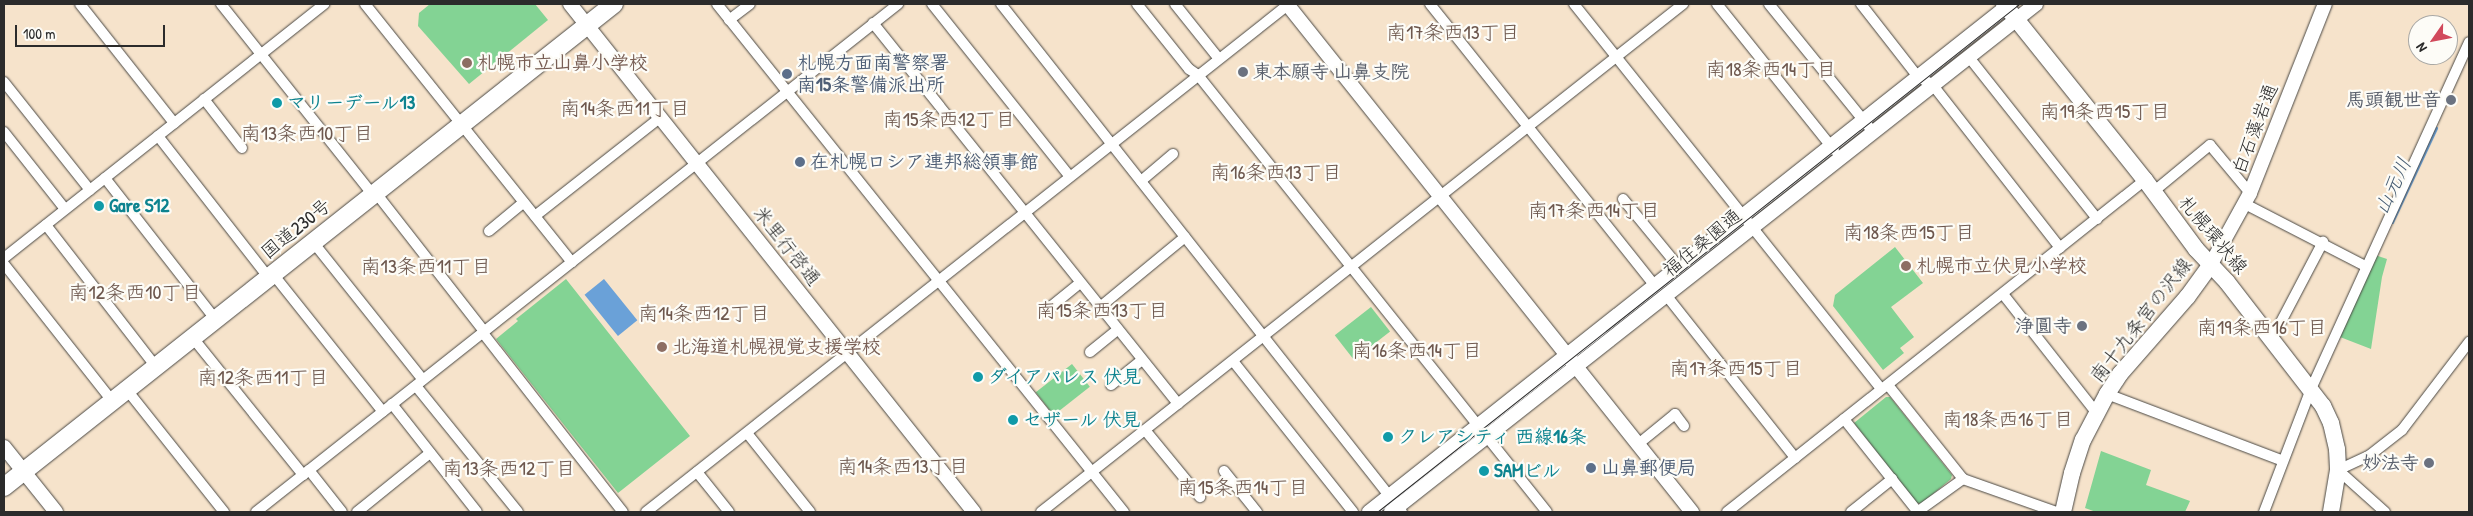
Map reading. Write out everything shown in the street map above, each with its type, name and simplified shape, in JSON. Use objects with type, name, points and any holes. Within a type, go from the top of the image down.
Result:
[{"type":"highway","name":"国道230号","points":[[4,487],[614,4]]},
{"type":"main road","name":"札幌環状線","points":[[2009,9],[2149,186],[2196,249],[2211,264],[2324,406],[2337,449],[2338,470],[2331,512]]},
{"type":"main road","name":"南十九条宮の沢線","points":[[2063,512],[2072,472],[2096,412],[2120,374],[2188,296],[2211,264]]},
{"type":"street","points":[[80,4],[174,123]]},
{"type":"street","points":[[221,4],[484,332],[623,512]]},
{"type":"street","points":[[4,258],[324,4]]},
{"type":"street","points":[[365,4],[572,262]]},
{"type":"street","name":"米里行啓通","points":[[570,4],[661,116],[974,512]]},
{"type":"street","points":[[717,4],[937,281],[1124,512]]},
{"type":"street","points":[[729,20],[750,4]]},
{"type":"street","points":[[256,512],[898,4]]},
{"type":"street","points":[[932,4],[1070,177]]},
{"type":"street","points":[[1001,4],[1264,336],[1395,507]]},
{"type":"street","points":[[1136,4],[1188,70],[1198,75],[1547,512]]},
{"type":"street","points":[[1176,4],[1219,59]]},
{"type":"street","points":[[646,512],[1288,4],[1692,512]]},
{"type":"street","points":[[1430,4],[1654,286]]},
{"type":"street","points":[[1574,4],[1742,215],[1962,479],[2056,512]]},
{"type":"street","points":[[1041,512],[1683,4]]},
{"type":"street","points":[[1717,4],[1835,151]]},
{"type":"street","points":[[1769,4],[1873,132]]},
{"type":"street","points":[[1861,4],[1918,77],[1932,84],[2060,248]]},
{"type":"street","name":"福住桑園通","points":[[1369,512],[1395,507],[1576,368],[1752,227],[1835,151],[1863,120],[1918,77],[2009,9],[2036,4]]},
{"type":"street","name":"白石藻岩通","points":[[2211,264],[2248,199],[2324,4]]},
{"type":"street","name":"福住桑園通","points":[[1395,507],[1478,426],[1742,215],[1835,151],[1873,132],[1968,56],[2009,9]]},
{"type":"street","points":[[873,23],[1178,404]]},
{"type":"street","points":[[2264,512],[2311,389],[2365,266],[2469,42]]},
{"type":"street","points":[[1968,56],[2096,219]]},
{"type":"street","points":[[4,82],[90,190]]},
{"type":"street","points":[[204,99],[242,148]]},
{"type":"street","points":[[535,216],[661,116]]},
{"type":"street","points":[[4,132],[66,209]]},
{"type":"street","points":[[158,136],[383,412]]},
{"type":"street","points":[[1727,512],[2096,219],[2210,145],[2248,199],[2365,266]]},
{"type":"street","points":[[1140,181],[1173,154]]},
{"type":"street","points":[[105,178],[216,320]]},
{"type":"street","points":[[1623,199],[1678,266]]},
{"type":"street","points":[[489,231],[524,202]]},
{"type":"street","points":[[46,224],[156,367]]},
{"type":"street","points":[[1100,307],[1185,237]]},
{"type":"street","points":[[313,242],[518,512]]},
{"type":"street","points":[[2272,339],[2324,242]]},
{"type":"street","points":[[4,264],[113,402]]},
{"type":"street","points":[[1048,309],[1080,283]]},
{"type":"street","points":[[2002,294],[2096,412]]},
{"type":"street","points":[[1666,295],[1795,458]]},
{"type":"street","points":[[1090,352],[1118,330]]},
{"type":"street","points":[[194,338],[306,473],[342,512]]},
{"type":"street","points":[[2384,512],[2338,470],[2370,456],[2402,430],[2469,342]]},
{"type":"street","points":[[1111,385],[1142,360]]},
{"type":"street","points":[[1233,361],[1353,512]]},
{"type":"street","points":[[127,390],[224,512]]},
{"type":"street","points":[[2107,394],[2283,461]]},
{"type":"street","points":[[392,404],[477,512]]},
{"type":"street","points":[[1637,445],[1675,414],[1684,426]]},
{"type":"street","points":[[1844,419],[1918,512],[1962,479]]},
{"type":"street","points":[[1145,430],[1200,497]]},
{"type":"street","points":[[747,433],[810,512]]},
{"type":"street","points":[[4,447],[56,512]]},
{"type":"street","points":[[357,512],[430,452]]},
{"type":"street","points":[[1224,471],[1257,512]]},
{"type":"street","points":[[697,472],[729,512]]},
{"type":"street","points":[[1851,512],[1892,479]]},
{"type":"green space","name":"札幌市立山鼻小学校","points":[[430,4],[535,4],[548,20],[469,84],[418,26],[419,13]]},
{"type":"green space","points":[[1895,247],[1923,283],[1891,307],[1914,337],[1900,348],[1904,353],[1883,370],[1833,306],[1835,295]]},
{"type":"green space","points":[[2375,255],[2387,259],[2382,277],[2371,349],[2340,337]]},
{"type":"green space","points":[[566,279],[690,436],[618,493],[496,339],[518,321],[516,319]]},
{"type":"green space","points":[[1371,307],[1390,331],[1354,360],[1335,335]]},
{"type":"green space","points":[[1072,364],[1090,387],[1054,415],[1036,392]]},
{"type":"green space","points":[[1886,397],[1890,397],[1952,475],[1951,479],[1922,503],[1917,503],[1854,423]]},
{"type":"green space","points":[[2101,451],[2151,470],[2146,485],[2190,501],[2185,512],[2096,512],[2085,508]]},
{"type":"water","points":[[604,279],[637,320],[618,336],[585,295]]},
{"type":"waterway","name":"山元川","points":[[2392,222],[2436,128]]},
{"type":"tram line","points":[[1377,512],[2019,4]]},
{"type":"place","name":"札幌市立山鼻小学校","points":[[467,63]]},
{"type":"place","name":"東本願寺 山鼻支院","points":[[1243,72]]},
{"type":"place","name":"札幌方面南警察署 南15条警備派出所","points":[[787,74]]},
{"type":"place","name":"馬頭観世音","points":[[2451,100]]},
{"type":"place","name":"マリーデール13","points":[[277,103]]},
{"type":"place","name":"在札幌ロシア連邦総領事館","points":[[800,162]]},
{"type":"place","name":"Gare S12","points":[[99,206]]},
{"type":"place","name":"札幌市立伏見小学校","points":[[1906,266]]},
{"type":"place","name":"浄圓寺","points":[[2082,326]]},
{"type":"place","name":"北海道札幌視覚支援学校","points":[[662,347]]},
{"type":"place","name":"ダイアパレス 伏見","points":[[978,377]]},
{"type":"place","name":"セザール 伏見","points":[[1013,420]]},
{"type":"place","name":"クレアシティ 西線16条","points":[[1388,437]]},
{"type":"place","name":"妙法寺","points":[[2429,463]]},
{"type":"place","name":"山鼻郵便局","points":[[1591,468]]},
{"type":"place","name":"SAMビル","points":[[1484,471]]},
{"type":"district","name":"南17条西13丁目","points":[[1453,31]]},
{"type":"district","name":"南18条西14丁目","points":[[1771,68]]},
{"type":"district","name":"南14条西11丁目","points":[[625,107]]},
{"type":"district","name":"南19条西15丁目","points":[[2105,110]]},
{"type":"district","name":"南15条西12丁目","points":[[949,118]]},
{"type":"district","name":"南13条西10丁目","points":[[307,132]]},
{"type":"district","name":"南16条西13丁目","points":[[1276,171]]},
{"type":"district","name":"南17条西14丁目","points":[[1594,209]]},
{"type":"district","name":"南18条西15丁目","points":[[1909,231]]},
{"type":"district","name":"南13条西11丁目","points":[[426,265]]},
{"type":"district","name":"南12条西10丁目","points":[[135,291]]},
{"type":"district","name":"南15条西13丁目","points":[[1102,309]]},
{"type":"district","name":"南14条西12丁目","points":[[704,312]]},
{"type":"district","name":"南19条西16丁目","points":[[2262,326]]},
{"type":"district","name":"南16条西14丁目","points":[[1417,349]]},
{"type":"district","name":"南17条西15丁目","points":[[1736,367]]},
{"type":"district","name":"南12条西11丁目","points":[[263,376]]},
{"type":"district","name":"南18条西16丁目","points":[[2008,418]]},
{"type":"district","name":"南14条西13丁目","points":[[903,465]]},
{"type":"district","name":"南13条西12丁目","points":[[509,467]]},
{"type":"district","name":"南15条西14丁目","points":[[1243,486]]}]
